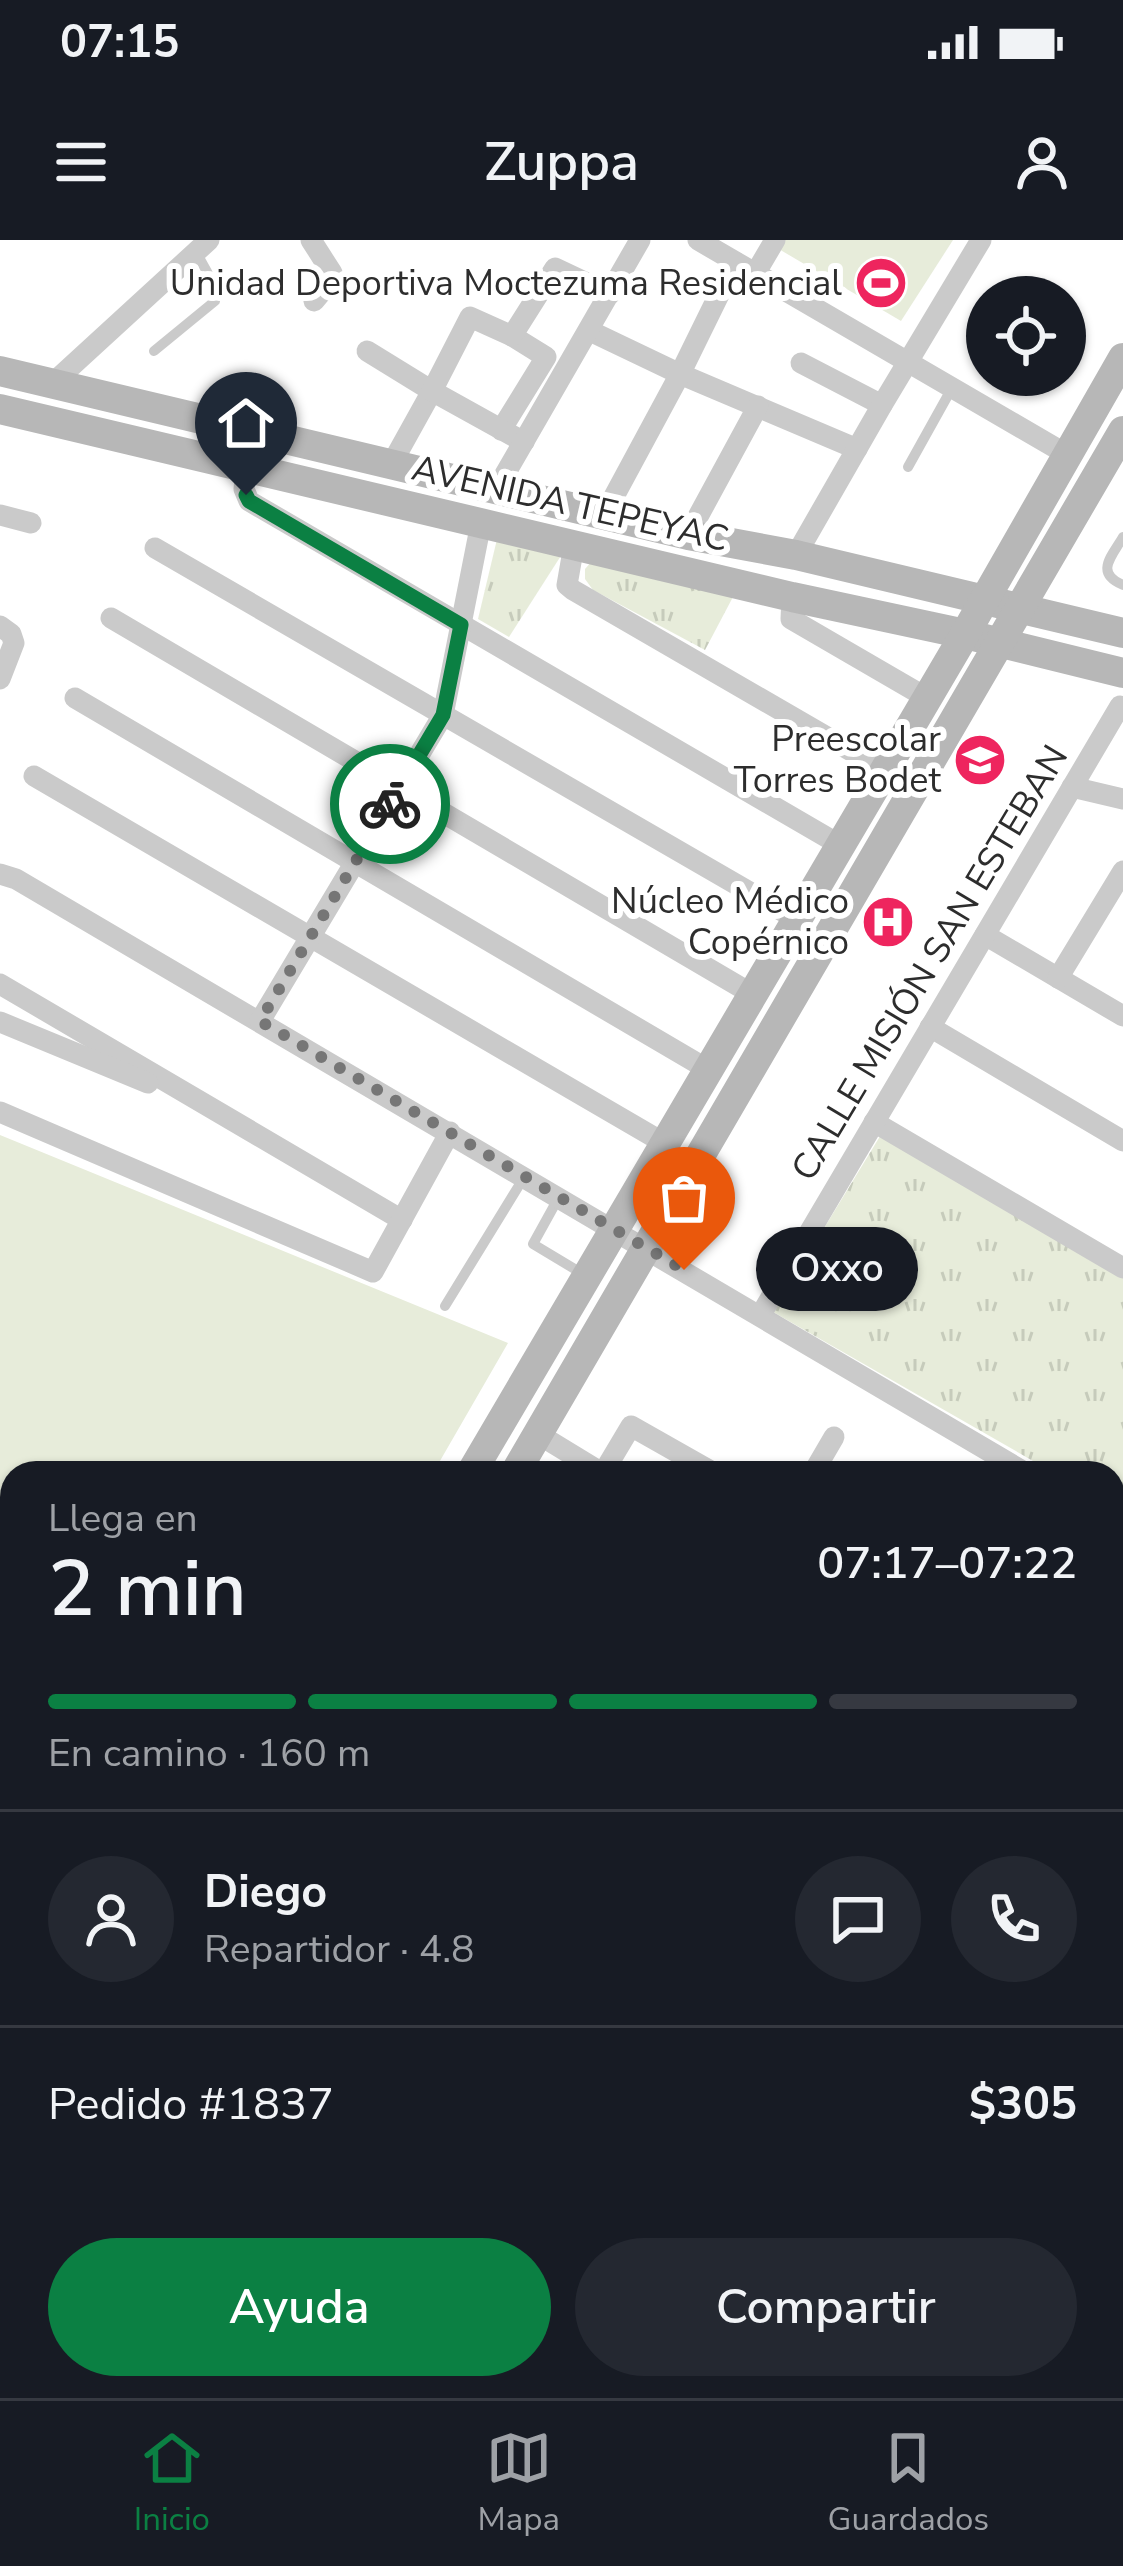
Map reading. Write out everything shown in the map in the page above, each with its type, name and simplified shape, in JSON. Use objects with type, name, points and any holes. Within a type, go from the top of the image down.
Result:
[{"type":"street","points":[[311,240],[332,273],[314,301]]},
{"type":"street","points":[[497,488],[640,240]]},
{"type":"street","points":[[698,240],[1066,454]]},
{"type":"street","points":[[604,514],[680,374],[745,268],[775,240]]},
{"type":"street","points":[[796,555],[981,240]]},
{"type":"street","points":[[53,382],[202,246]]},
{"type":"street","points":[[512,336],[555,268],[610,294]]},
{"type":"street","points":[[392,463],[470,317],[567,369]]},
{"type":"street","points":[[590,331],[857,449]]},
{"type":"street","points":[[367,351],[524,442]]},
{"type":"street","points":[[501,430],[546,357]]},
{"type":"street","points":[[478,1461],[1123,358]]},
{"type":"street","points":[[801,364],[881,405]]},
{"type":"street","name":"AVENIDA TEPEYAC","points":[[0,371],[1123,633]]},
{"type":"street","points":[[655,565],[758,406]]},
{"type":"street","name":"AVENIDA TEPEYAC","points":[[0,410],[1123,674]]},
{"type":"street","points":[[522,1461],[1123,431]]},
{"type":"street","points":[[344,490],[352,454]]},
{"type":"street","points":[[247,468],[244,489],[249,501],[840,844]]},
{"type":"street","points":[[0,515],[31,523]]},
{"type":"street","points":[[260,1021],[443,715],[482,523]]},
{"type":"street","points":[[574,545],[567,576],[573,590],[884,770]]},
{"type":"street","points":[[155,548],[796,919]]},
{"type":"street","points":[[792,597],[790,619],[927,698]]},
{"type":"street","points":[[111,618],[752,994]]},
{"type":"street","points":[[0,679],[14,643],[5,630]]},
{"type":"street","points":[[75,698],[707,1069]]},
{"type":"street","name":"CALLE MISIÓN SAN ESTEBAN","points":[[760,1316],[1120,706]]},
{"type":"street","points":[[34,776],[664,1143]]},
{"type":"street","points":[[1072,787],[1123,800]]},
{"type":"street","points":[[1058,978],[1123,871]]},
{"type":"street","points":[[0,874],[260,1021],[1006,1461]]},
{"type":"street","points":[[985,935],[1123,1016]]},
{"type":"street","points":[[0,984],[401,1220]]},
{"type":"street","points":[[0,1022],[221,1114]]},
{"type":"street","points":[[930,1028],[1123,1141]]},
{"type":"street","points":[[0,1112],[373,1272],[450,1132]]},
{"type":"street","points":[[874,1122],[1123,1268]]},
{"type":"street","points":[[610,1461],[631,1426],[693,1461]]},
{"type":"street","points":[[538,1434],[583,1461]]},
{"type":"street","points":[[820,1461],[834,1437]]},
{"type":"lane","points":[[154,351],[215,301],[216,288],[202,246]]},
{"type":"lane","points":[[908,467],[952,388]]},
{"type":"lane","points":[[1123,537],[1107,568],[1107,574],[1123,585]]},
{"type":"lane","points":[[445,1306],[525,1176]]},
{"type":"lane","points":[[559,1197],[533,1244],[586,1275]]},
{"type":"green space","name":"Unidad Deportiva Moctezuma Residencial","points":[[775,240],[953,240],[901,321],[772,245]]},
{"type":"green space","points":[[498,535],[564,551],[509,637],[478,619]]},
{"type":"green space","points":[[592,561],[734,595],[705,650],[593,590],[585,579],[585,569]]},
{"type":"green space","points":[[882,1133],[1123,1278],[1123,1461],[1033,1461],[773,1312]]},
{"type":"green space","points":[[0,1135],[508,1343],[440,1461],[0,1461]]},
{"type":"way so far","points":[[390,804],[260,1021],[684,1270]]},
{"type":"place","name":"Unidad Deportiva Moctezuma Residencial","points":[[881,283]]},
{"type":"place","name":"Preescolar Torres Bodet","points":[[980,760]]},
{"type":"place","name":"Núcleo Médico Copérnico","points":[[888,922]]},
{"type":"place","name":"Oxxo","points":[[684,1270]]},
{"type":"route","points":[[246,495],[461,625],[443,715],[390,804]]}]
